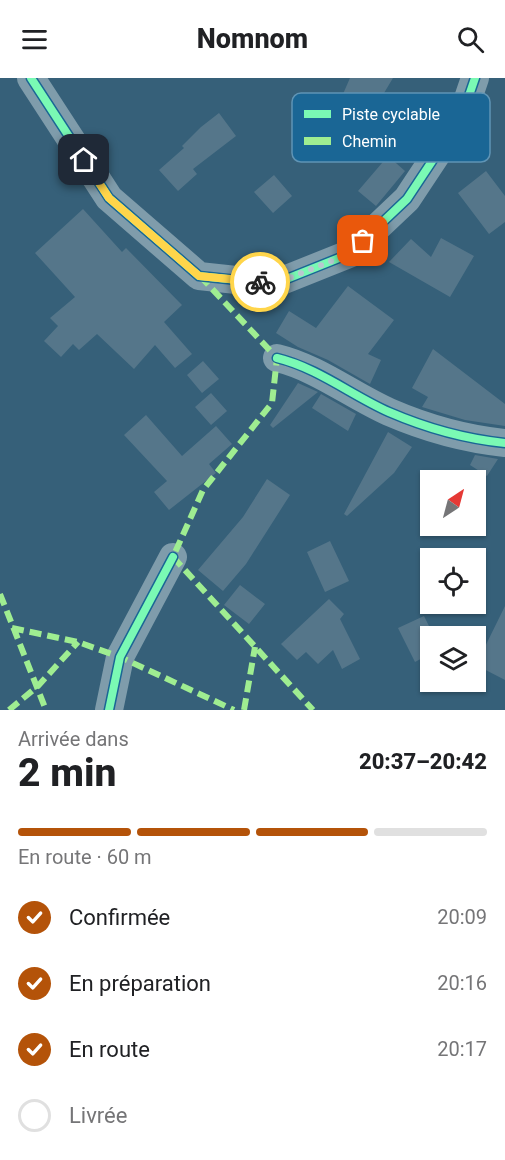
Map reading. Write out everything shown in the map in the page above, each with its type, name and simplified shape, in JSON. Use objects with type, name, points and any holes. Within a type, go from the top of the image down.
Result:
[{"type":"street","points":[[470,93],[475,78]]},
{"type":"street","points":[[33,81],[109,198],[199,276],[274,284],[349,254],[407,199],[432,162]]},
{"type":"street","points":[[277,358],[300,364],[389,412],[470,440],[505,443]]},
{"type":"street","points":[[109,710],[120,657],[173,557]]},
{"type":"building","points":[[350,78],[393,78],[384,93],[343,93]]},
{"type":"building","points":[[219,113],[236,136],[193,169],[197,174],[178,191],[159,170],[184,148],[182,146],[201,127]]},
{"type":"building","points":[[383,162],[395,162],[405,171],[376,206],[358,191]]},
{"type":"building","points":[[486,171],[505,196],[505,222],[489,234],[458,193]]},
{"type":"building","points":[[274,175],[292,196],[273,213],[254,192]]},
{"type":"building","points":[[83,209],[122,252],[126,248],[182,305],[164,322],[192,354],[175,368],[155,345],[134,369],[97,334],[79,350],[73,344],[61,357],[44,341],[58,326],[50,318],[75,297],[35,253]]},
{"type":"building","points":[[441,238],[474,256],[450,297],[389,262],[411,239],[431,257]]},
{"type":"building","points":[[348,286],[394,320],[368,354],[381,360],[370,384],[328,360],[298,347],[276,333],[289,311],[316,328]]},
{"type":"building","points":[[433,349],[505,404],[505,426],[465,420],[422,407],[428,397],[412,388]]},
{"type":"building","points":[[203,361],[219,379],[202,393],[187,375]]},
{"type":"building","points":[[298,383],[318,392],[273,428],[270,425]]},
{"type":"building","points":[[211,393],[227,411],[211,425],[195,407]]},
{"type":"building","points":[[321,394],[356,414],[348,431],[312,408]]},
{"type":"building","points":[[146,415],[182,456],[216,426],[232,444],[209,464],[216,473],[169,510],[154,492],[167,481],[124,435]]},
{"type":"building","points":[[388,432],[412,447],[394,473],[347,516],[344,514]]},
{"type":"building","points":[[475,455],[498,459],[487,476],[486,470],[478,470],[470,465]]},
{"type":"building","points":[[267,479],[290,495],[246,564],[223,591],[198,570],[243,517]]},
{"type":"building","points":[[330,541],[349,581],[325,592],[307,552]]},
{"type":"building","points":[[240,585],[265,604],[249,624],[224,605]]},
{"type":"building","points":[[329,599],[344,614],[340,619],[360,659],[342,669],[333,650],[318,664],[306,652],[297,660],[281,644]]},
{"type":"building","points":[[505,606],[505,680],[486,670],[486,645]]},
{"type":"building","points":[[424,616],[429,626],[420,626],[420,659],[415,662],[398,628]]},
{"type":"marked path","points":[[200,276],[277,358],[272,403],[203,490],[173,557],[313,710]]},
{"type":"marked path","points":[[0,594],[46,710]]},
{"type":"marked path","points":[[12,628],[78,642],[120,657],[234,710]]},
{"type":"marked path","points":[[9,710],[38,686],[78,642]]},
{"type":"marked path","points":[[244,710],[255,647]]},
{"type":"cycle path","points":[[31,78],[109,198],[199,276],[274,284],[349,254],[407,199],[432,162]]},
{"type":"cycle path","points":[[470,93],[475,78]]},
{"type":"cycle path","points":[[277,358],[306,368],[403,418],[461,436],[505,443]]},
{"type":"cycle path","points":[[109,710],[120,657],[173,557]]},
{"type":"way so far","points":[[260,282],[274,284],[349,254],[363,241]]},
{"type":"route","points":[[84,160],[109,198],[199,276],[260,282]]}]
